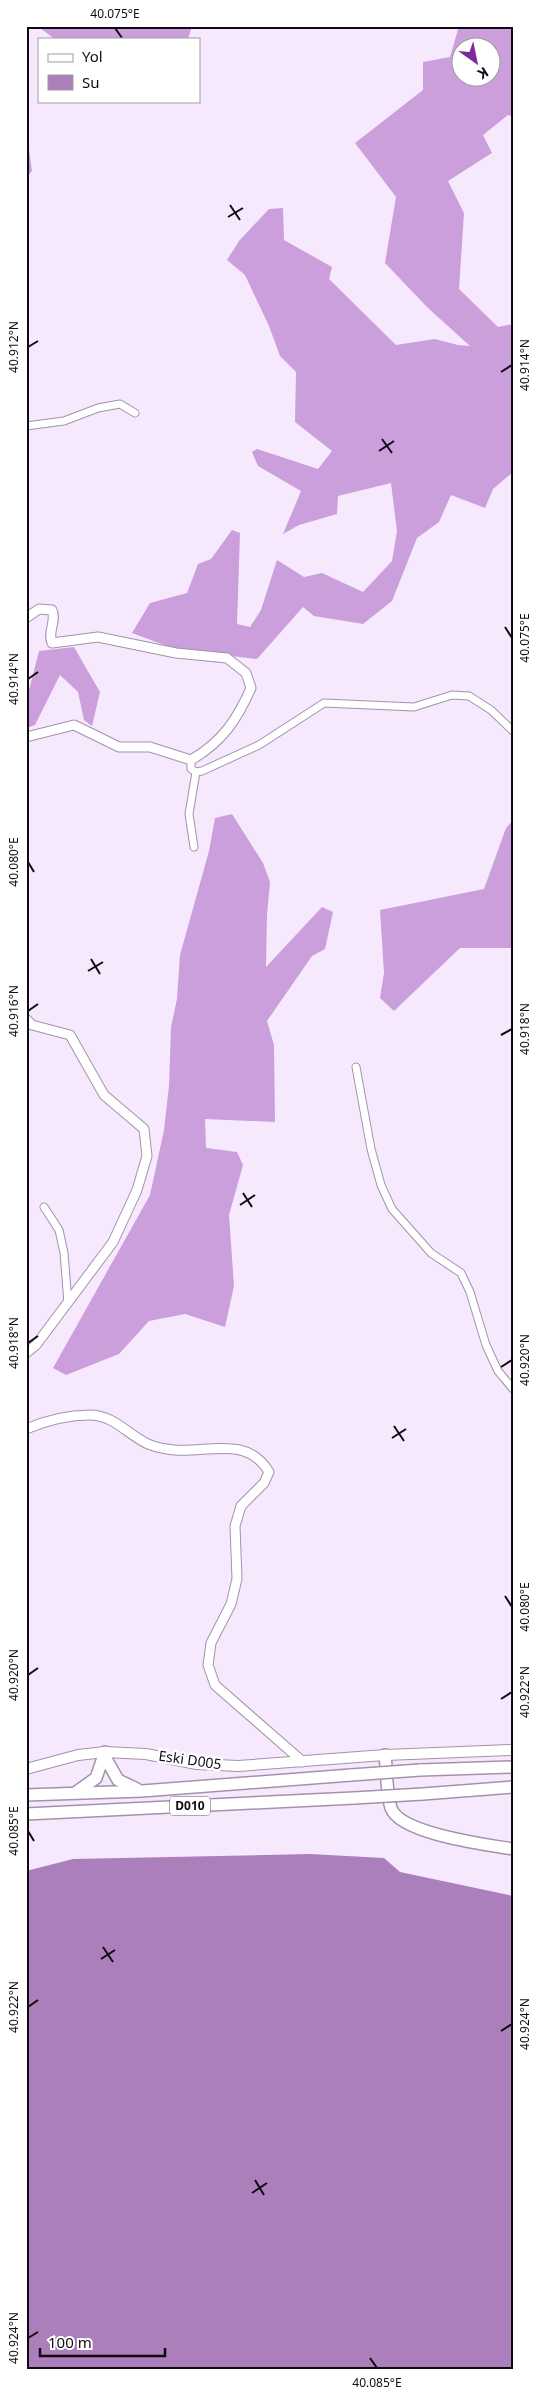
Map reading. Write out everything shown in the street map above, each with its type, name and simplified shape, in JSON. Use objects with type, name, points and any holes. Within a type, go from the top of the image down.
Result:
[{"type":"highway","points":[[105,1754],[118,1780],[142,1791]]},
{"type":"highway","points":[[74,1794],[92,1783],[99,1772],[105,1754]]},
{"type":"highway","points":[[385,1755],[392,1810],[402,1821],[426,1831],[458,1840],[513,1848]]},
{"type":"highway","name":"D010","points":[[26,1795],[142,1791],[420,1770],[513,1767]]},
{"type":"highway","name":"D010","points":[[26,1814],[354,1798],[513,1787]]},
{"type":"main road","name":"Eski D005","points":[[26,1769],[78,1755],[146,1754],[218,1766],[303,1762],[385,1755],[513,1750]]},
{"type":"street","points":[[26,426],[64,421],[98,408],[120,404],[135,412]]},
{"type":"street","points":[[26,618],[39,609],[52,610],[55,616],[49,636],[52,644],[98,637],[176,653],[227,658],[246,673],[251,688],[239,715],[212,745],[191,760]]},
{"type":"street","points":[[191,760],[191,769],[196,772],[202,771],[259,745],[324,703],[414,707],[452,695],[470,696],[491,710],[513,731]]},
{"type":"street","points":[[26,737],[74,725],[118,747],[150,747],[191,760]]},
{"type":"street","points":[[194,847],[189,814],[196,772]]},
{"type":"street","points":[[26,1019],[32,1025],[70,1035],[104,1096],[144,1129],[147,1156],[138,1190],[113,1242],[36,1345],[26,1353]]},
{"type":"street","points":[[356,1067],[371,1149],[380,1185],[392,1209],[430,1253],[461,1273],[470,1292],[486,1345],[498,1371],[513,1389]]},
{"type":"street","points":[[44,1207],[59,1230],[61,1238],[68,1303]]},
{"type":"street","points":[[26,1429],[45,1421],[91,1415],[114,1421],[148,1444],[174,1450],[234,1447],[262,1461],[268,1472],[264,1484],[241,1506],[235,1526],[237,1579],[231,1604],[211,1643],[208,1665],[215,1685],[303,1762]]},
{"type":"shaded area","points":[[37,26],[192,26],[188,38],[54,38]]},
{"type":"shaded area","points":[[459,26],[513,26],[513,117],[508,115],[483,135],[492,153],[448,181],[464,213],[459,289],[498,327],[513,324],[513,472],[493,489],[485,508],[451,495],[439,522],[417,538],[392,601],[363,624],[314,616],[303,607],[257,659],[175,649],[132,633],[150,603],[187,593],[198,564],[211,559],[232,530],[240,533],[237,624],[250,627],[261,610],[277,560],[304,577],[322,573],[363,592],[392,561],[397,531],[391,483],[338,496],[337,514],[299,525],[283,534],[301,491],[258,466],[252,452],[257,449],[318,469],[332,451],[295,422],[296,372],[280,356],[269,326],[245,275],[227,260],[239,241],[269,209],[283,208],[284,240],[332,267],[329,279],[396,345],[435,339],[470,346],[428,308],[385,263],[396,197],[355,143],[423,90],[423,62],[450,57],[452,50],[452,88],[502,88],[502,38],[456,38]]},
{"type":"shaded area","points":[[26,129],[32,171],[26,178]]},
{"type":"shaded area","points":[[74,647],[100,692],[92,726],[84,720],[78,692],[60,675],[35,725],[26,728],[26,692],[29,690],[39,651]]},
{"type":"shaded area","points":[[232,814],[263,863],[270,882],[266,967],[322,907],[333,912],[325,949],[312,956],[267,1021],[274,1045],[275,1122],[205,1119],[206,1148],[237,1152],[243,1165],[229,1215],[234,1286],[225,1327],[185,1314],[149,1321],[119,1354],[66,1375],[53,1368],[150,1195],[164,1130],[169,1086],[171,1027],[177,999],[180,955],[209,851],[215,818]]},
{"type":"shaded area","points":[[513,820],[513,948],[460,948],[394,1011],[380,998],[384,973],[380,910],[484,889],[506,828]]},
{"type":"water","points":[[310,1854],[384,1858],[400,1872],[513,1896],[513,2370],[26,2370],[26,1871],[73,1859]]}]
